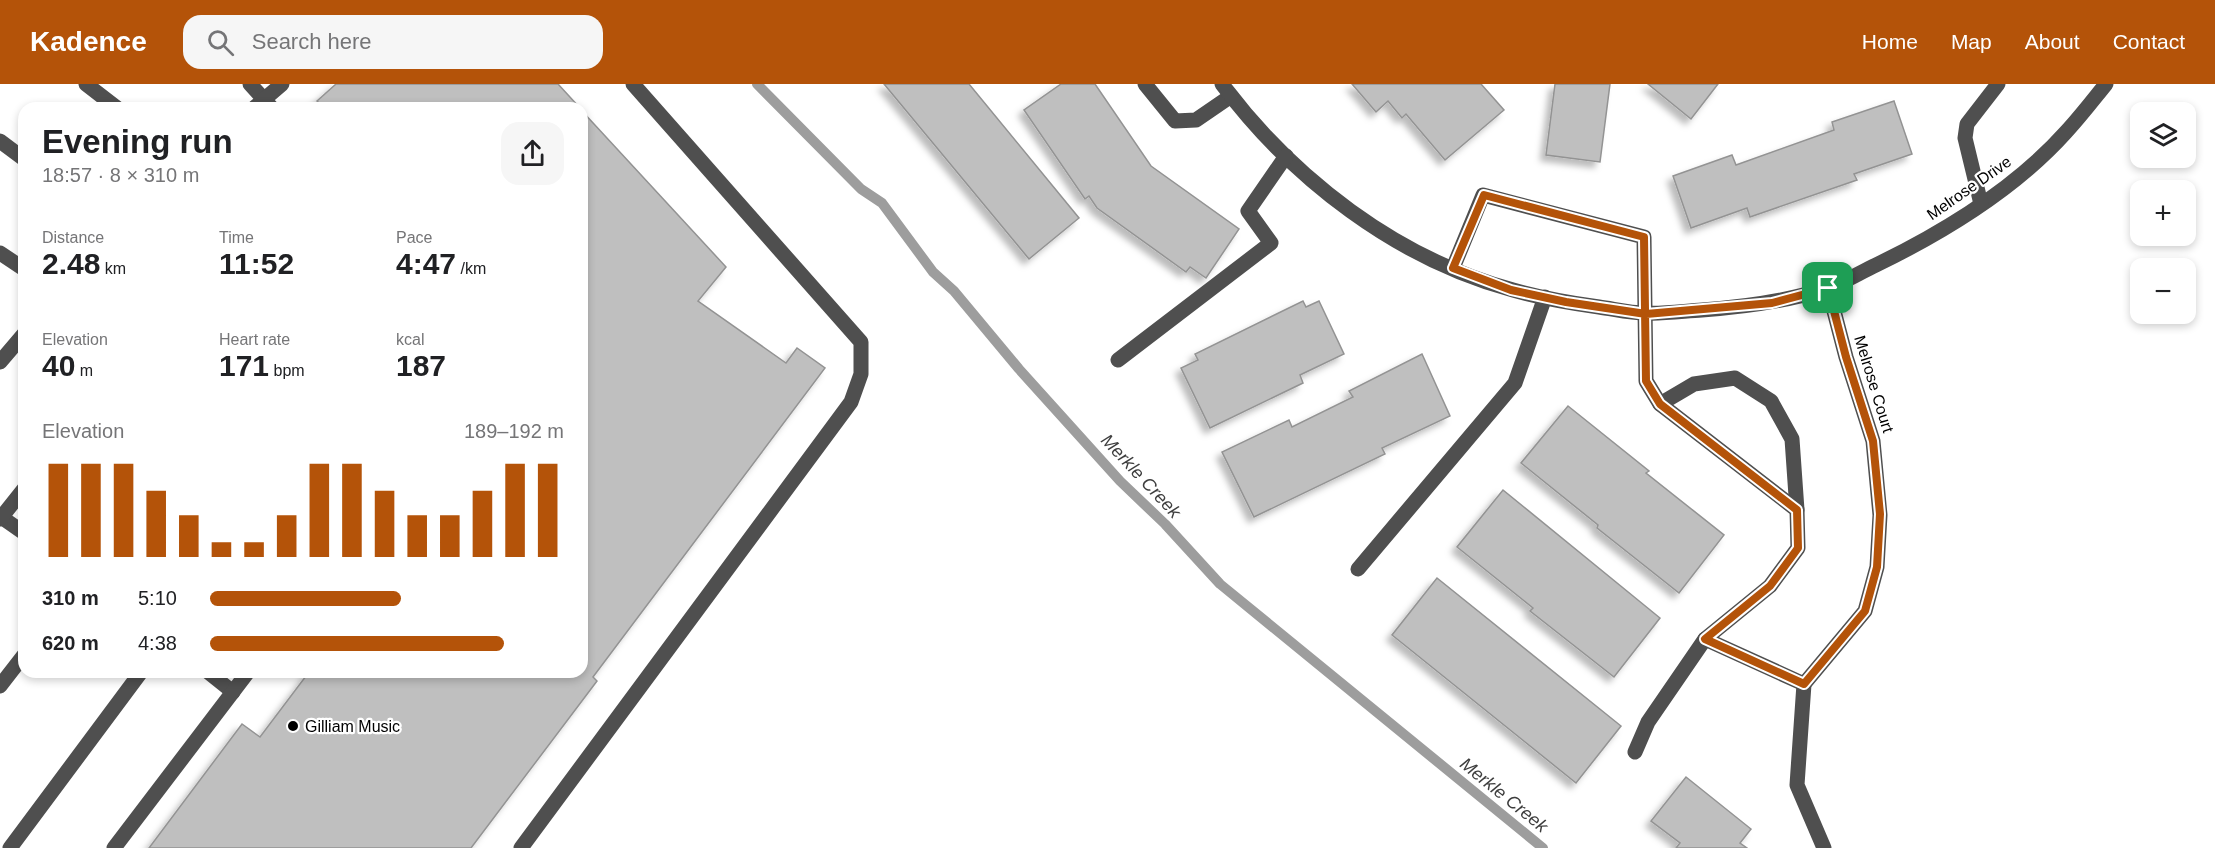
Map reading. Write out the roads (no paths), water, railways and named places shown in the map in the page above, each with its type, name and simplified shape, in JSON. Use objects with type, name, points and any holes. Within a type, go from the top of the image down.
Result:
[{"type":"street","points":[[86,84],[109,102]]},
{"type":"street","points":[[250,84],[262,102]]},
{"type":"street","points":[[267,102],[282,84]]},
{"type":"street","points":[[521,848],[851,402],[861,374],[861,342],[633,84]]},
{"type":"street","points":[[1145,84],[1175,121],[1196,120],[1227,90]]},
{"type":"street","points":[[1981,204],[1965,138],[1967,124],[1998,84]]},
{"type":"street","name":"Melrose Drive","points":[[1227,90],[1242,112],[1326,193],[1414,251],[1511,290],[1566,302],[1646,314],[1772,303],[1828,288],[1892,257],[1954,222],[2017,179],[2065,134],[2106,84]]},
{"type":"street","points":[[0,141],[18,154]]},
{"type":"street","points":[[1118,360],[1271,243],[1248,211],[1286,156]]},
{"type":"street","points":[[1453,268],[1484,195],[1644,237],[1646,381],[1660,404],[1797,510]]},
{"type":"street","points":[[0,253],[18,265]]},
{"type":"street","name":"Melrose Court","points":[[1804,684],[1865,611],[1877,567],[1880,525],[1873,441],[1846,357],[1828,288]]},
{"type":"street","points":[[1358,569],[1515,383],[1545,297]]},
{"type":"street","points":[[0,362],[18,341]]},
{"type":"street","points":[[1635,752],[1648,722],[1705,639],[1770,586],[1798,548],[1792,439],[1771,402],[1735,378],[1694,384],[1660,404]]},
{"type":"street","points":[[18,496],[0,517],[18,529]]},
{"type":"street","points":[[1705,639],[1804,684],[1797,785],[1824,848]]},
{"type":"street","points":[[0,686],[18,663]]},
{"type":"street","points":[[10,848],[137,678]]},
{"type":"street","points":[[216,678],[233,692]]},
{"type":"street","points":[[114,848],[244,678]]},
{"type":"waterway","name":"Merkle Creek","points":[[757,84],[861,189],[882,203],[933,272],[954,291],[1019,369],[1120,481],[1165,524],[1220,584],[1543,848]]},
{"type":"place","name":"Gilliam Music","points":[[293,726]]}]
